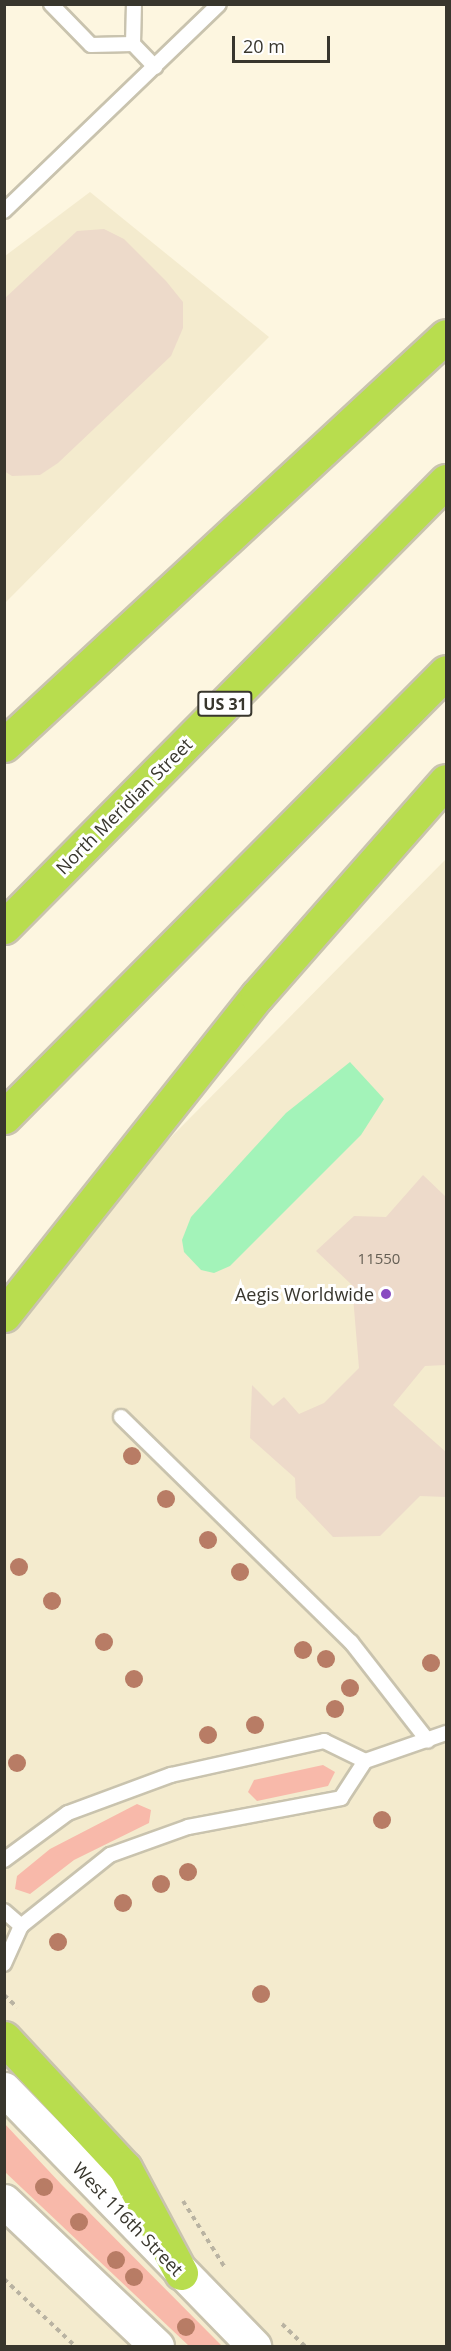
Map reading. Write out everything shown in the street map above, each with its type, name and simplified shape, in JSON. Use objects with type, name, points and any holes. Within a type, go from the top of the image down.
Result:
[{"type":"highway","points":[[4,745],[447,336]]},
{"type":"highway","name":"North Meridian Street","points":[[4,927],[447,481]]},
{"type":"highway","points":[[4,1117],[447,672]]},
{"type":"highway","points":[[4,1315],[257,996],[447,781]]},
{"type":"highway","points":[[4,2038],[125,2168],[181,2273]]},
{"type":"main road","name":"West 116th Street","points":[[4,2090],[254,2346]]},
{"type":"main road","points":[[4,2201],[157,2346]]},
{"type":"lane","points":[[51,4],[91,45],[133,44]]},
{"type":"lane","points":[[134,4],[133,44],[155,67]]},
{"type":"lane","points":[[4,211],[219,4]]},
{"type":"lane","points":[[121,1417],[351,1642],[428,1741]]},
{"type":"lane","points":[[4,1964],[21,1926],[110,1855],[188,1827],[341,1798],[365,1761],[447,1733]]},
{"type":"lane","points":[[4,1860],[68,1813],[171,1775],[324,1741],[365,1761]]},
{"type":"lane","points":[[4,1911],[21,1926]]},
{"type":"path","points":[[4,2279],[75,2346]]},
{"type":"shaded area","points":[[90,192],[269,337],[5,603],[5,256]]},
{"type":"shaded area","points":[[446,859],[446,2346],[5,2346],[4,1306]]},
{"type":"shaded area","points":[[350,1062],[384,1099],[361,1135],[230,1266],[214,1273],[201,1270],[184,1252],[182,1240],[191,1217],[286,1113]]},
{"type":"shaded area","points":[[323,1765],[335,1772],[328,1786],[257,1801],[248,1792],[254,1780]]},
{"type":"shaded area","points":[[137,1804],[151,1810],[149,1823],[74,1860],[30,1894],[15,1889],[17,1876],[50,1849]]},
{"type":"shaded area","points":[[4,2123],[61,2184],[222,2346],[189,2346],[5,2172]]},
{"type":"building","points":[[104,229],[124,239],[166,281],[183,302],[183,328],[171,356],[58,463],[40,475],[12,476],[4,471],[4,299],[77,231]]},
{"type":"building","points":[[423,1175],[446,1197],[446,1365],[425,1366],[393,1405],[446,1452],[446,1497],[420,1496],[380,1536],[333,1537],[296,1498],[295,1478],[250,1438],[252,1385],[273,1406],[284,1397],[299,1414],[324,1403],[359,1368],[352,1285],[316,1251],[354,1216],[386,1217]]},
{"type":"place","name":"Aegis Worldwide","points":[[386,1294]]}]
